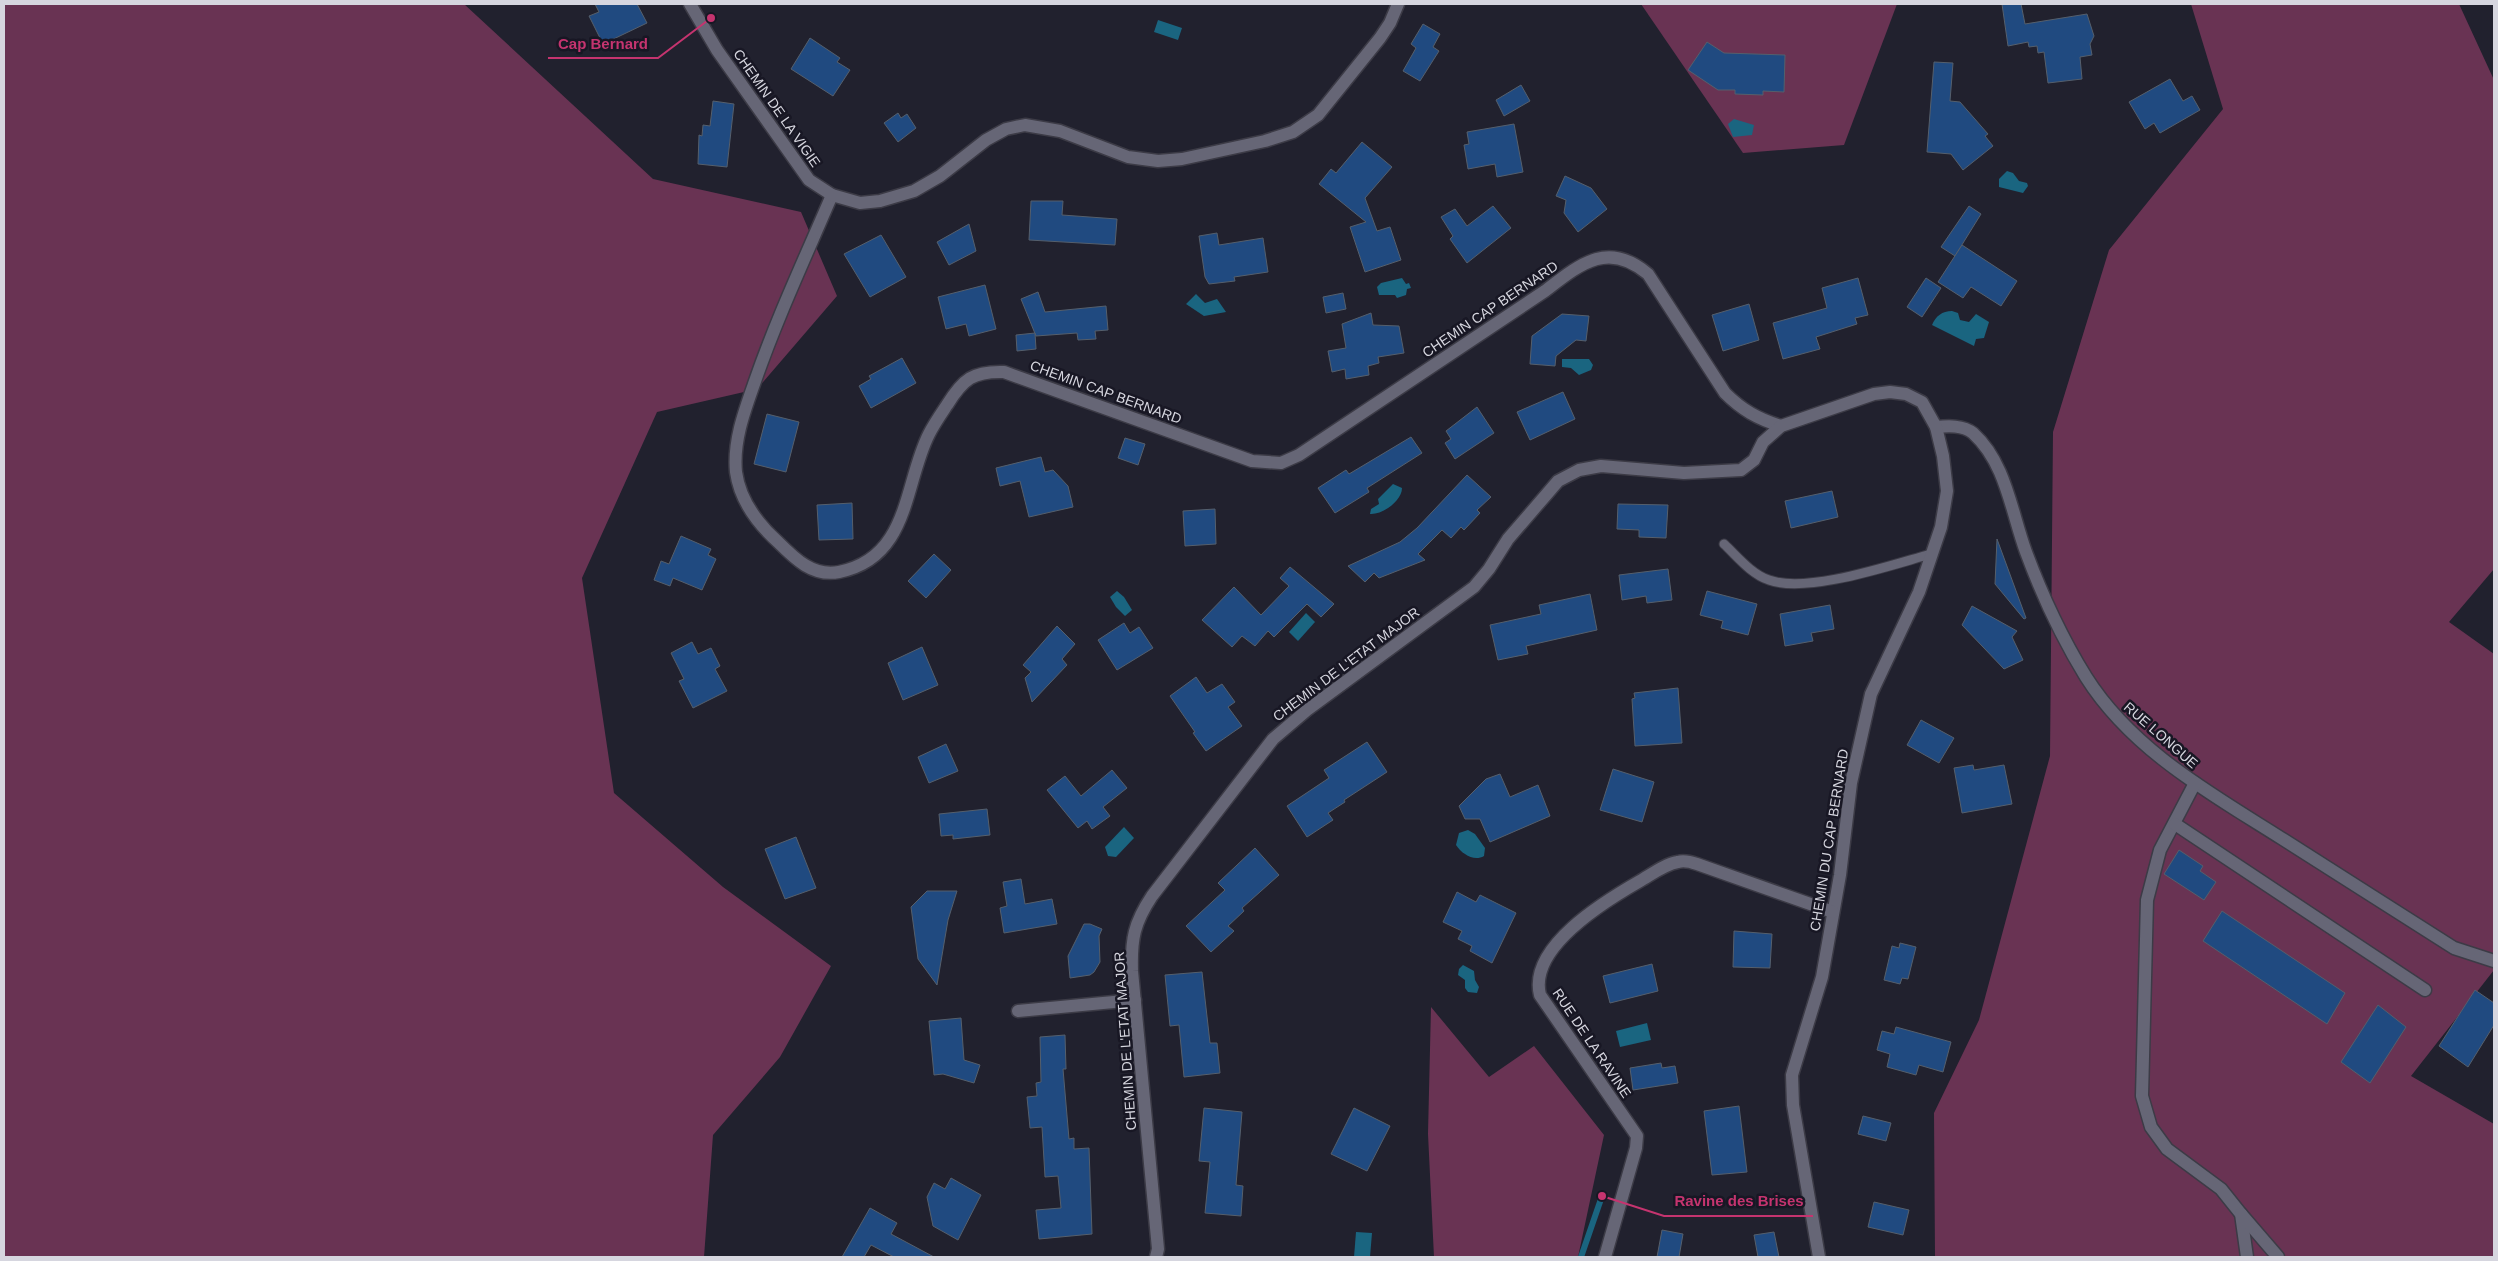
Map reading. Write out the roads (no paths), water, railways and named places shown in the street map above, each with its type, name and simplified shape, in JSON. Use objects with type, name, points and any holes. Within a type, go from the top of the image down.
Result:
[{"type":"street","name":"CHEMIN DE LA VIGIE","points":[[690,4],[717,50],[810,180],[832,196],[860,202],[880,201],[914,191],[940,176],[986,140],[1006,129],[1025,125],[1040,126],[1060,131],[1133,158],[1158,161],[1182,159],[1265,142],[1293,132],[1318,115],[1390,23],[1398,4]]},
{"type":"street","name":"CHEMIN CAP BERNARD","points":[[832,196],[765,352],[744,414],[736,449],[739,485],[752,513],[762,528],[796,560],[811,569],[838,572],[854,567],[879,551],[898,526],[904,512],[928,434],[956,389],[977,373],[1004,372],[1252,461],[1281,463],[1299,455],[1566,274],[1595,258],[1623,258],[1636,264],[1648,274],[1725,393],[1740,408],[1757,418],[1781,426]]},
{"type":"street","name":"CHEMIN DU CAP BERNARD","points":[[1819,1257],[1791,1088],[1792,1075],[1822,976],[1840,875],[1851,783],[1871,694],[1918,592],[1941,527],[1947,491],[1943,456],[1936,427],[1922,402],[1906,394],[1890,392],[1874,394]]},
{"type":"street","name":"CHEMIN DE L'ETAT MAJOR","points":[[1157,1253],[1131,949],[1134,931],[1141,913],[1273,739],[1307,710],[1474,587],[1489,569],[1508,539],[1558,481],[1589,466],[1684,473],[1741,470],[1754,460],[1763,442],[1781,426],[1874,394]]},
{"type":"street","name":"RUE LONGUE","points":[[1936,427],[1952,425],[1971,431],[1987,448],[1997,464],[2026,552],[2051,613],[2082,671],[2114,716],[2141,742],[2195,784],[2454,948],[2494,961]]},
{"type":"street","points":[[2195,784],[2160,850],[2147,900],[2142,1096],[2151,1127],[2167,1149],[2222,1189],[2278,1257]]},
{"type":"street","points":[[2175,824],[2425,990]]},
{"type":"street","name":"RUE DE LA RAVINE","points":[[1605,1257],[1634,1154],[1636,1136],[1540,995],[1537,983],[1544,961],[1574,924],[1600,904],[1661,868],[1679,861],[1697,864],[1833,912]]},
{"type":"street","points":[[1018,1011],[1135,1000]]},
{"type":"street","points":[[2241,1214],[2247,1257]]},
{"type":"lane","points":[[1724,544],[1758,574],[1769,580],[1788,583],[1806,583],[1848,576],[1931,554]]},
{"type":"water","points":[[1158,20],[1182,28],[1178,40],[1154,32]]},
{"type":"water","points":[[1734,119],[1754,125],[1752,135],[1733,137],[1728,124]]},
{"type":"water","points":[[2007,171],[2013,173],[2019,181],[2027,183],[2028,186],[2023,193],[1999,187],[1999,179]]},
{"type":"water","points":[[1402,278],[1406,284],[1409,283],[1411,288],[1407,289],[1406,295],[1397,298],[1395,295],[1379,295],[1377,287],[1381,283]]},
{"type":"water","points":[[1196,294],[1205,303],[1217,299],[1226,312],[1204,316],[1186,304]]},
{"type":"water","points":[[1952,311],[1958,313],[1960,320],[1969,322],[1976,314],[1989,322],[1984,338],[1976,339],[1974,346],[1932,325],[1940,315]]},
{"type":"water","points":[[1562,359],[1589,359],[1593,365],[1591,370],[1579,375],[1571,368],[1562,367]]},
{"type":"water","points":[[1393,484],[1402,488],[1399,498],[1385,510],[1370,514],[1371,509],[1379,504],[1378,499]]},
{"type":"water","points":[[1117,591],[1124,597],[1132,610],[1125,616],[1110,597]]},
{"type":"water","points":[[1306,613],[1315,622],[1298,641],[1289,632]]},
{"type":"water","points":[[1124,827],[1134,838],[1116,857],[1108,856],[1105,847]]},
{"type":"water","points":[[1468,830],[1475,834],[1485,848],[1484,856],[1472,858],[1461,851],[1456,845],[1459,833]]},
{"type":"water","points":[[1463,965],[1474,971],[1475,980],[1479,987],[1477,993],[1468,992],[1465,988],[1465,980],[1458,975],[1459,969]]},
{"type":"water","points":[[1647,1023],[1651,1040],[1620,1047],[1616,1031]]},
{"type":"water","points":[[1356,1232],[1372,1233],[1370,1257],[1354,1257]]},
{"type":"waterway","points":[[1581,1257],[1602,1196]]},
{"type":"place","name":"Cap Bernard","points":[[711,18]]},
{"type":"place","name":"Ravine des Brises","points":[[1602,1196]]}]
